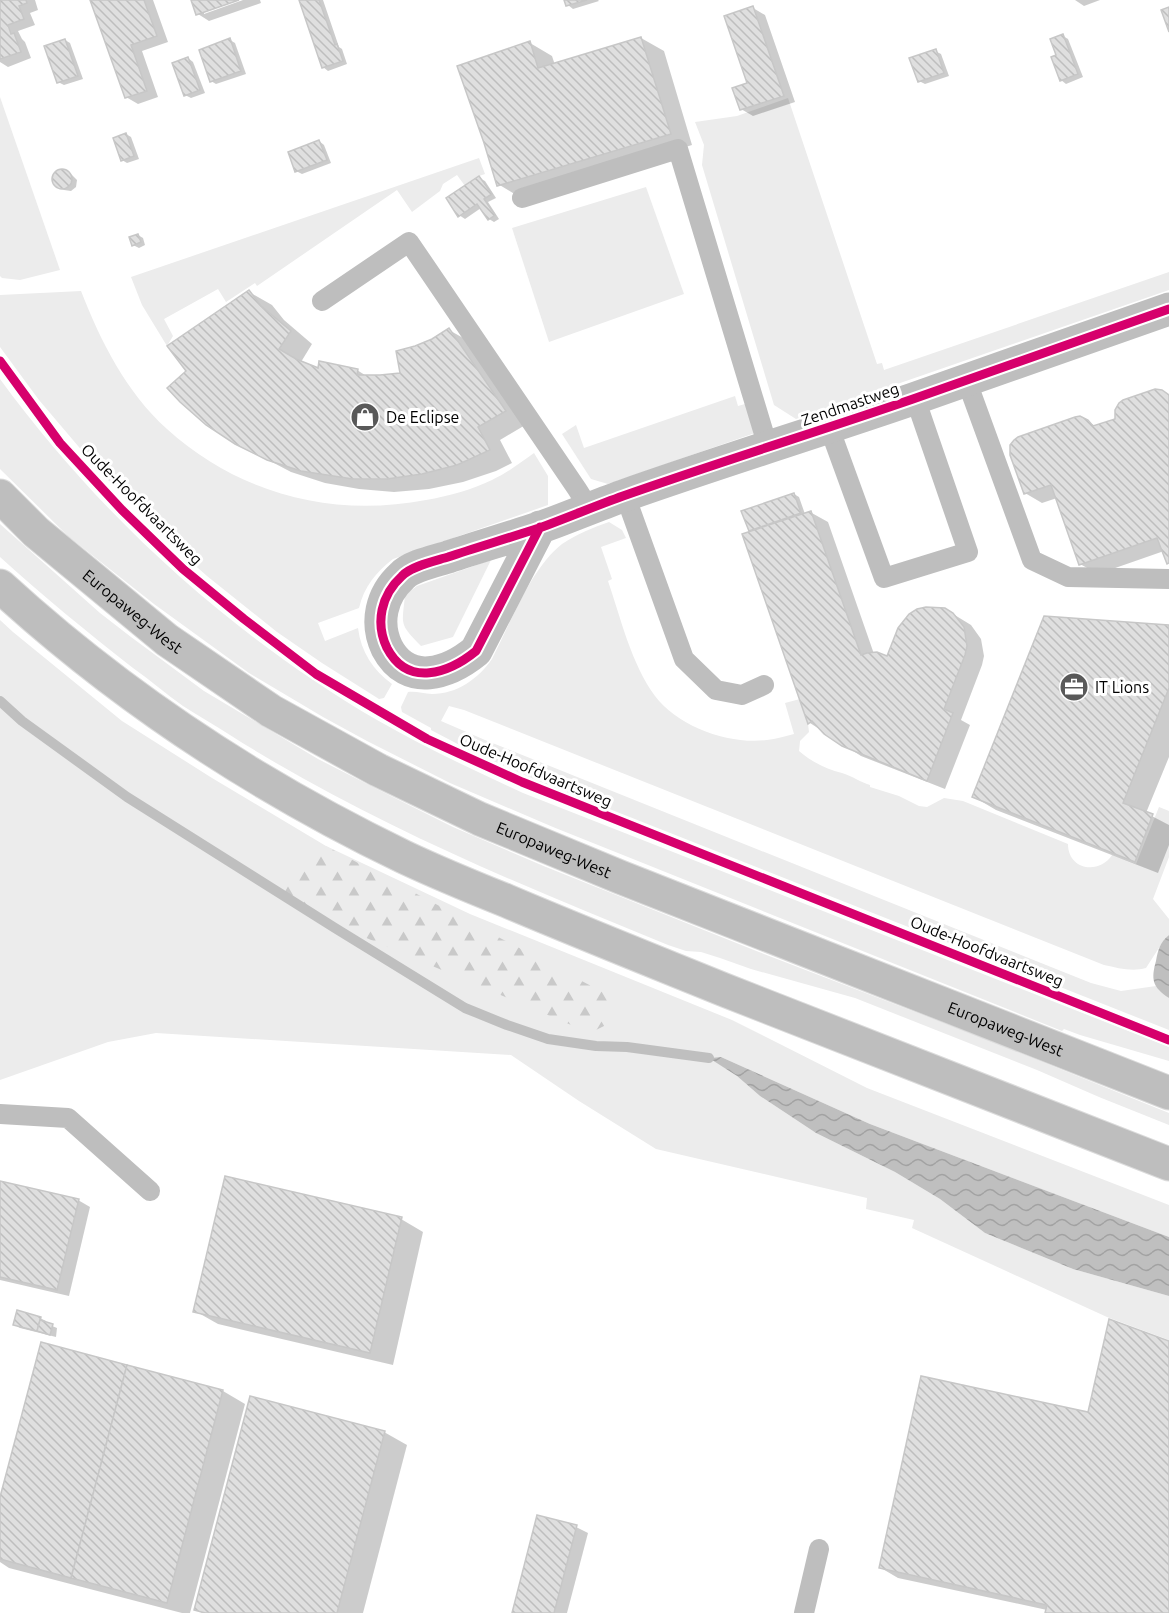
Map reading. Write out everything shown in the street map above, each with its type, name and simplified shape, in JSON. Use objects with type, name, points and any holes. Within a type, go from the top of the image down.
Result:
[{"type":"main road","name":"Zendmastweg","points":[[540,527],[476,651],[447,669],[426,673],[410,671],[392,657],[383,639],[380,618],[386,596],[403,574],[425,564],[540,527],[625,495],[915,398],[1169,309]]},
{"type":"main road","name":"Europaweg-West","points":[[0,496],[36,532],[166,640],[271,711],[378,770],[480,819],[577,859],[1169,1093]]},
{"type":"main road","points":[[0,586],[37,620],[122,688],[183,731],[313,810],[401,855],[597,939],[1169,1164]]},
{"type":"lane","points":[[522,198],[678,149],[768,447]]},
{"type":"lane","points":[[322,301],[409,242],[589,508]]},
{"type":"lane","points":[[966,380],[1032,560],[1068,577],[1169,579]]},
{"type":"lane","points":[[829,427],[884,578],[968,552],[915,398]]},
{"type":"lane","points":[[625,495],[684,659],[716,690],[742,695],[764,685]]},
{"type":"lane","points":[[0,1114],[68,1118],[150,1191]]},
{"type":"lane","points":[[804,1613],[819,1549]]},
{"type":"green space","points":[[0,97],[60,270],[20,280],[0,276]]},
{"type":"green space","points":[[788,98],[877,364],[882,363],[884,370],[1169,272],[1169,290],[796,419],[774,405],[702,165],[704,145],[695,122],[737,116]]},
{"type":"green space","points":[[479,158],[485,174],[465,186],[457,175],[443,184],[440,191],[412,212],[397,190],[257,286],[255,283],[226,302],[218,289],[164,319],[173,336],[167,346],[142,305],[131,277]]},
{"type":"green space","points":[[646,187],[684,294],[549,342],[512,228]]},
{"type":"green space","points":[[81,291],[116,365],[152,415],[195,451],[225,470],[256,485],[288,496],[322,503],[356,506],[391,505],[435,498],[476,487],[503,474],[534,453],[548,476],[548,505],[393,559],[372,581],[364,593],[359,608],[318,623],[325,641],[358,628],[369,660],[392,684],[384,698],[379,699],[277,632],[181,553],[101,473],[39,400],[0,347],[0,295]]},
{"type":"green space","points":[[0,379],[80,478],[171,569],[270,650],[377,720],[523,793],[1169,1047],[1169,1061],[1064,1029],[1062,1031],[553,827],[450,783],[323,717],[249,673],[154,604],[68,536],[0,469]]},
{"type":"green space","points":[[735,396],[738,406],[745,404],[755,433],[608,484],[591,479],[562,434],[576,425],[584,448]]},
{"type":"green space","points":[[609,522],[622,530],[626,538],[601,547],[612,579],[608,581],[633,655],[655,696],[677,717],[691,725],[706,732],[737,740],[767,740],[794,734],[785,703],[800,699],[809,732],[800,741],[799,751],[814,762],[919,806],[927,807],[944,798],[963,801],[1068,844],[1073,860],[1085,867],[1100,865],[1112,855],[1136,864],[1159,807],[1169,811],[1169,857],[1153,899],[1169,919],[1169,935],[1146,968],[1130,970],[1104,965],[464,710],[449,706],[441,721],[1091,983],[1121,991],[1156,986],[1169,998],[1169,1030],[536,780],[471,751],[402,712],[401,707],[408,692],[432,694],[450,691],[466,684],[480,673],[492,659],[531,582],[551,554],[573,537]]},
{"type":"green space","points":[[0,524],[100,613],[204,691],[318,759],[453,827],[546,867],[1169,1113],[1169,1125],[855,998],[751,969],[701,952],[686,951],[668,945],[500,875],[389,824],[282,766],[183,706],[133,668],[0,557]]},
{"type":"green space","points":[[491,560],[453,637],[421,646],[405,628],[403,613],[405,595],[417,586]]},
{"type":"green space","points":[[0,620],[122,721],[326,846],[470,914],[732,1020],[867,1088],[1169,1205],[1169,1237],[870,1124],[721,1057],[710,1058],[737,1076],[760,1096],[816,1133],[895,1172],[940,1199],[985,1233],[1073,1269],[1169,1296],[1169,1340],[1107,1317],[912,1228],[914,1220],[866,1209],[867,1198],[656,1149],[511,1055],[156,1033],[108,1042],[0,1080]]},
{"type":"green space","points":[[326,846],[612,997],[604,1026],[590,1033],[270,897]]},
{"type":"water","points":[[1169,935],[1169,998],[1159,990],[1153,978],[1159,950],[1163,940]]},
{"type":"water","points":[[721,1057],[870,1124],[1169,1237],[1169,1296],[1073,1269],[985,1233],[940,1199],[895,1172],[816,1133],[760,1096],[737,1076],[709,1058]]},
{"type":"building","points":[[0,0],[26,0],[27,3],[19,6],[24,19],[8,25],[11,34],[14,33],[21,52],[0,59]]},
{"type":"building","points":[[90,0],[144,0],[157,36],[131,45],[147,91],[125,98]]},
{"type":"building","points":[[191,0],[239,0],[196,15]]},
{"type":"building","points":[[299,0],[319,0],[343,61],[322,68]]},
{"type":"building","points":[[564,0],[587,0],[566,6]]},
{"type":"building","points":[[753,6],[784,96],[740,110],[732,88],[747,83],[724,16]]},
{"type":"building","points":[[1169,7],[1169,32],[1161,10]]},
{"type":"building","points":[[1063,34],[1078,74],[1060,81],[1051,57],[1056,55],[1050,39]]},
{"type":"building","points":[[641,37],[671,134],[497,186],[457,66],[530,41],[538,68]]},
{"type":"building","points":[[230,38],[241,71],[210,82],[199,50]]},
{"type":"building","points":[[65,39],[78,76],[57,83],[44,46]]},
{"type":"building","points":[[936,49],[944,73],[918,82],[909,58]]},
{"type":"building","points":[[188,57],[200,90],[184,96],[172,63]]},
{"type":"building","points":[[126,133],[134,156],[121,161],[113,138]]},
{"type":"building","points":[[319,140],[327,160],[295,172],[288,152]]},
{"type":"building","points":[[62,169],[69,172],[72,179],[69,186],[62,189],[55,186],[52,179],[55,172]]},
{"type":"building","points":[[479,176],[492,194],[484,199],[495,215],[488,220],[477,204],[458,217],[446,198]]},
{"type":"building","points":[[138,234],[141,242],[132,246],[129,237]]},
{"type":"building","points":[[249,290],[261,306],[291,331],[279,349],[318,368],[319,361],[358,369],[357,375],[400,373],[396,351],[432,339],[449,328],[506,411],[478,427],[490,450],[457,465],[422,474],[387,479],[353,479],[301,471],[267,460],[235,444],[206,425],[167,388],[186,371],[167,346]]},
{"type":"building","points":[[1155,389],[1162,390],[1169,395],[1169,563],[1167,564],[1157,538],[1079,565],[1051,485],[1024,494],[1010,455],[1010,445],[1018,437],[1075,417],[1080,416],[1088,420],[1093,426],[1115,419],[1115,410],[1123,400]]},
{"type":"building","points":[[794,493],[801,513],[749,531],[741,511]]},
{"type":"building","points":[[811,511],[861,655],[877,652],[887,656],[898,628],[909,614],[917,609],[945,608],[953,613],[964,627],[967,646],[965,655],[944,709],[953,713],[927,781],[842,746],[824,734],[812,721],[808,724],[742,534]]},
{"type":"building","points":[[1044,616],[1169,625],[1169,688],[1123,803],[1153,814],[1135,862],[972,797]]},
{"type":"building","points":[[225,1176],[402,1217],[370,1353],[193,1312]]},
{"type":"building","points":[[0,1181],[79,1199],[57,1290],[0,1277]]},
{"type":"building","points":[[17,1310],[41,1317],[37,1331],[13,1325]]},
{"type":"building","points":[[1109,1319],[1169,1341],[1169,1613],[1045,1613],[1047,1605],[879,1568],[921,1376],[1088,1412]]},
{"type":"building","points":[[40,1320],[53,1324],[50,1335],[37,1331]]},
{"type":"building","points":[[41,1342],[127,1365],[71,1578],[0,1559],[0,1497]]},
{"type":"building","points":[[127,1365],[223,1390],[167,1603],[71,1578]]},
{"type":"building","points":[[250,1396],[385,1431],[337,1613],[205,1613],[194,1610]]},
{"type":"building","points":[[537,1515],[577,1525],[554,1613],[512,1613]]},
{"type":"waterway","points":[[0,701],[22,721],[127,797],[465,1008],[548,1039],[709,1058]]},
{"type":"cycle path","points":[[540,527],[476,651],[454,665],[429,673],[417,672],[396,661],[383,639],[382,610],[389,592],[406,572],[1169,309]]},
{"type":"cycle path","name":"Oude-Hoofdvaartsweg","points":[[0,361],[60,443],[122,510],[183,569],[316,674],[427,739],[522,782],[1169,1040]]},
{"type":"place","name":"De Eclipse","points":[[365,417]]},
{"type":"place","name":"IT Lions","points":[[1074,687]]}]
